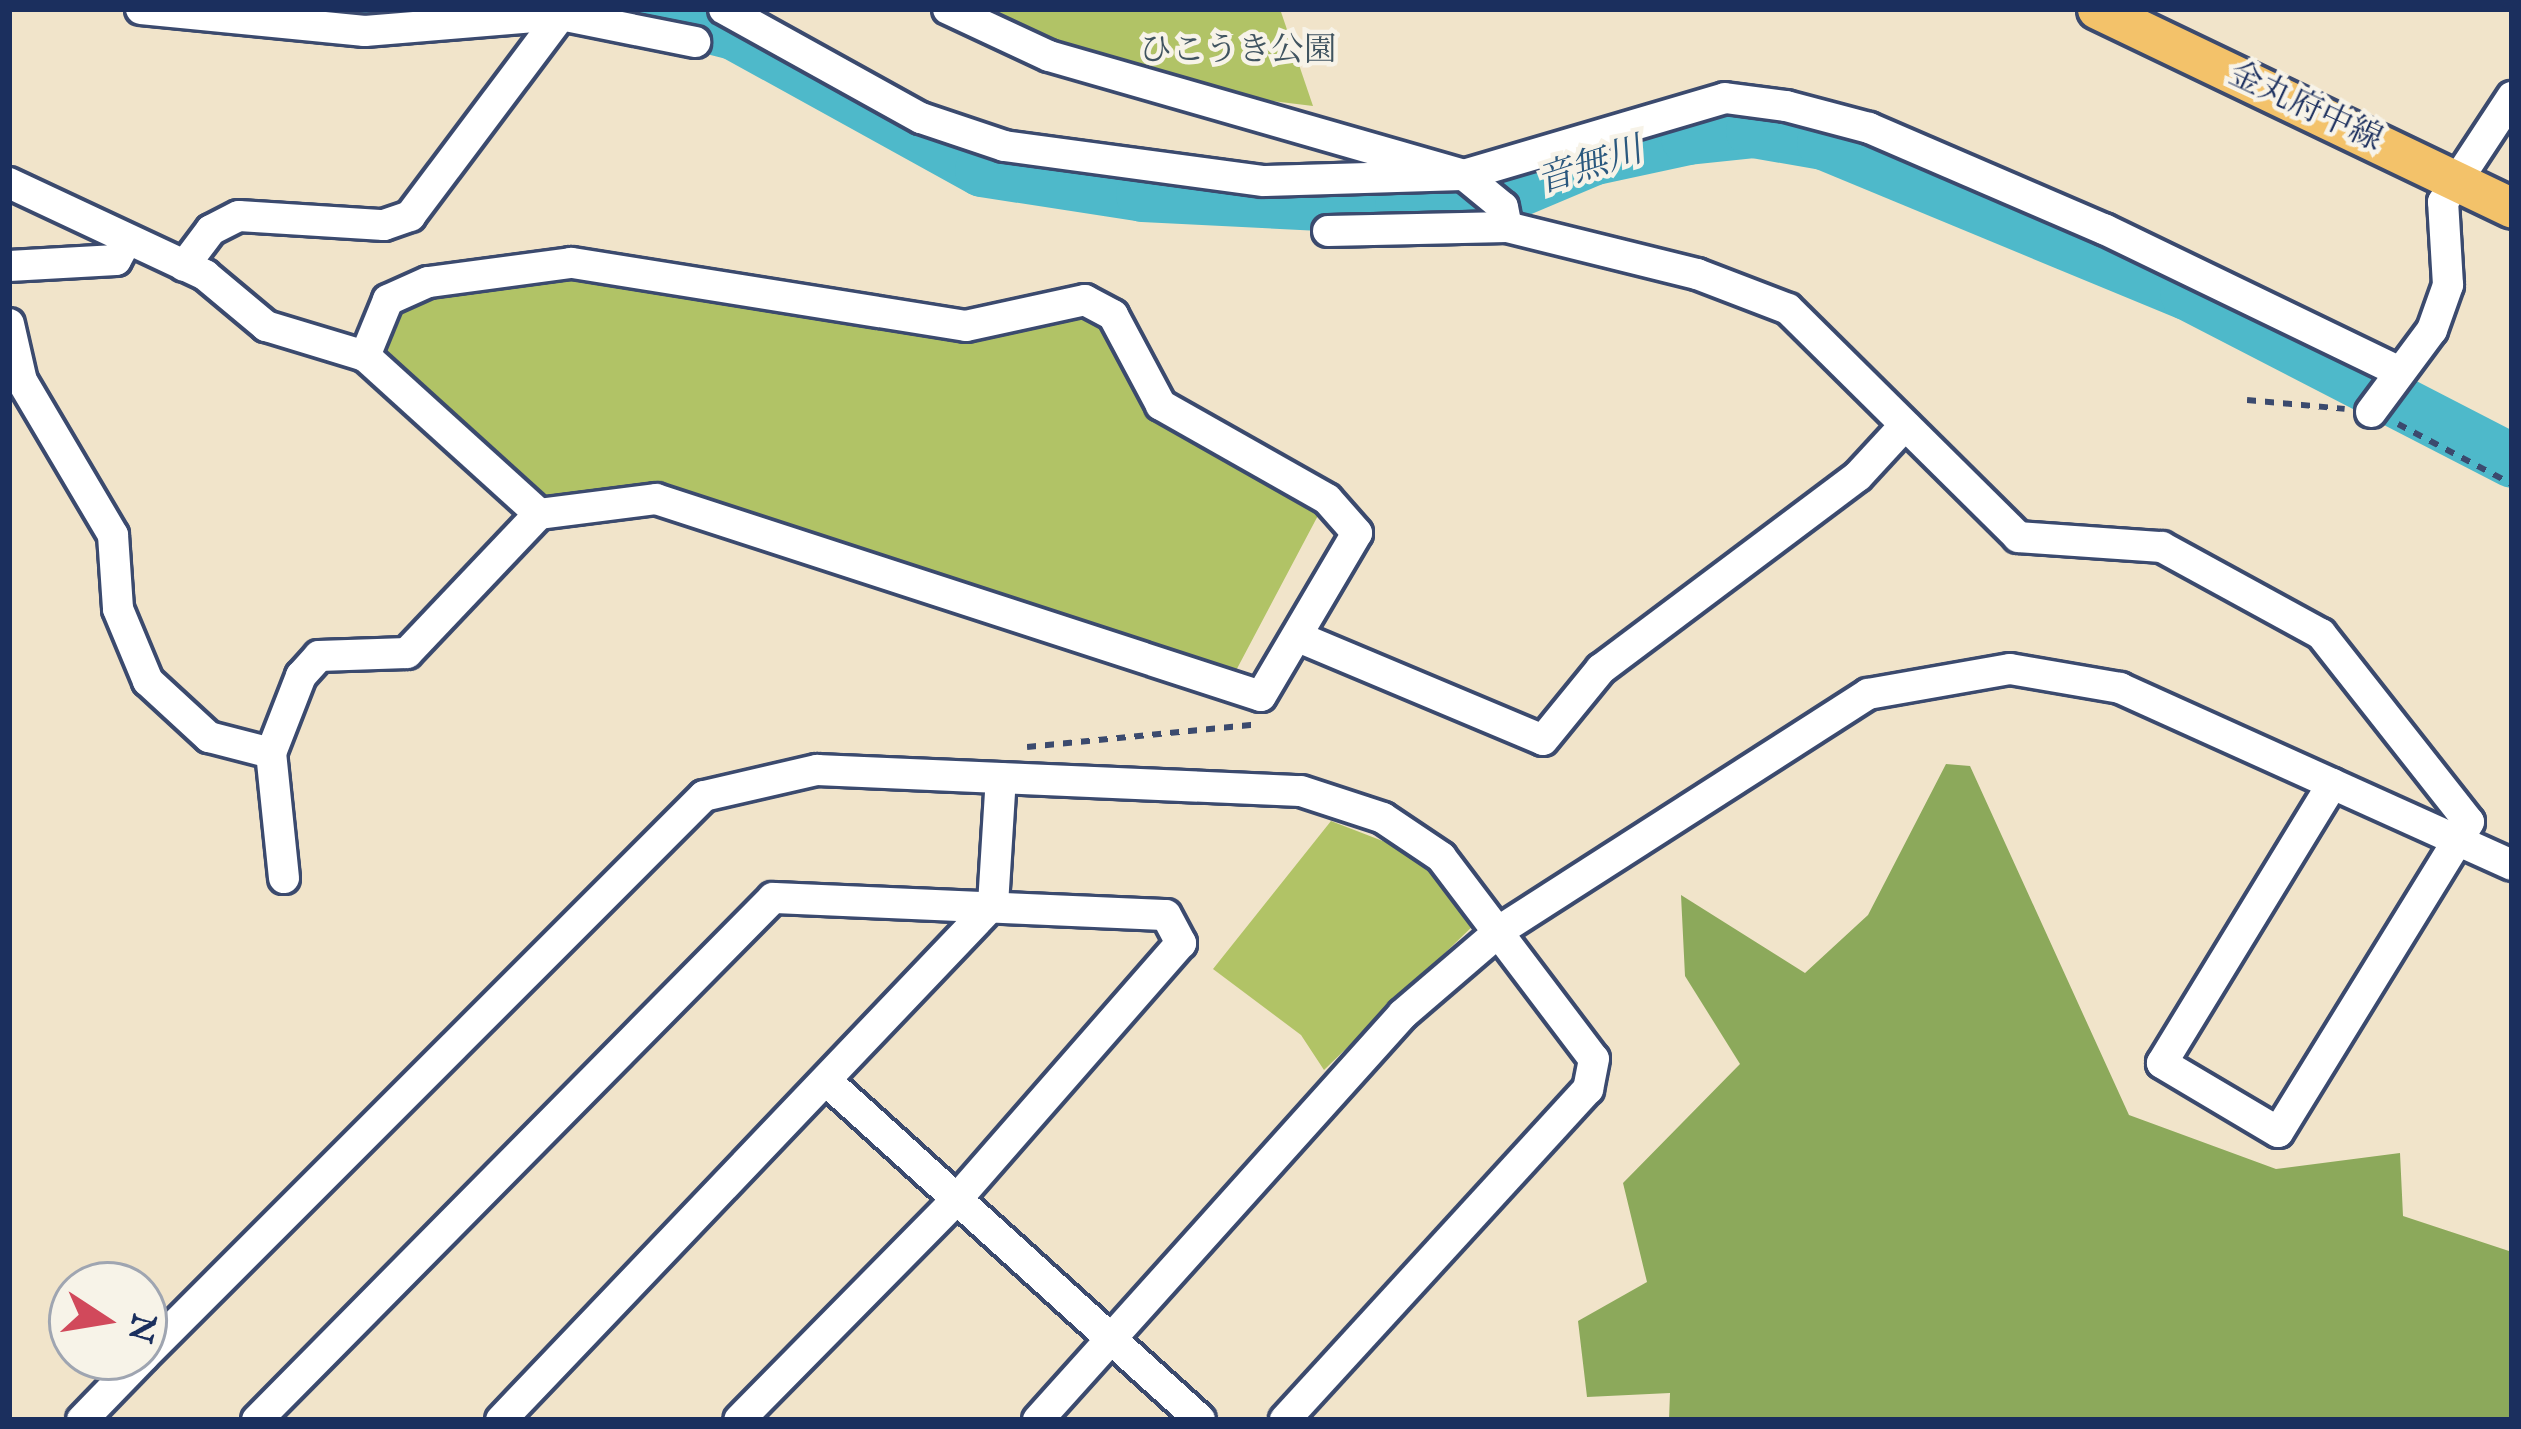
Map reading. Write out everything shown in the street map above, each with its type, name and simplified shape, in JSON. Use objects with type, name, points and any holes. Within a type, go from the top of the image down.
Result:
[{"type":"main road","name":"金丸府中線","points":[[2097,9],[2512,208]]},
{"type":"street","points":[[141,9],[365,31],[561,14],[694,42]]},
{"type":"street","points":[[724,9],[921,118],[1004,146],[1264,181],[1465,175],[1724,98],[1786,106],[1869,128],[2104,229],[2396,370]]},
{"type":"street","points":[[948,9],[1049,56],[1465,175],[1505,217]]},
{"type":"street","points":[[184,266],[211,230],[239,216],[384,225],[410,216],[563,26],[561,14]]},
{"type":"street","points":[[2371,412],[2396,370],[2432,331],[2448,285],[2444,202],[2454,178],[2512,98]]},
{"type":"street","points":[[9,183],[125,243],[184,266],[266,326],[365,356],[538,514]]},
{"type":"street","points":[[1328,231],[1505,217],[1697,274],[1788,309],[2018,537],[2162,547],[2321,634],[2469,821],[2464,843],[2278,1132],[2162,1063],[2332,784]]},
{"type":"street","points":[[9,266],[116,260],[125,243]]},
{"type":"street","points":[[284,878],[271,753],[320,656],[407,653],[538,514],[656,499],[1261,696],[1304,639],[1357,533],[1327,499],[1161,406],[1113,315],[1085,300],[966,326],[571,263],[428,282],[388,300],[365,356]]},
{"type":"street","points":[[9,323],[22,381],[113,535],[118,609],[148,681],[209,737],[271,753]]},
{"type":"street","points":[[1304,639],[1543,740],[1617,655],[1858,476],[1905,425]]},
{"type":"street","points":[[1038,1420],[1403,1014],[1502,929],[1797,730],[1954,670],[2120,688],[2512,865]]},
{"type":"street","points":[[168,1333],[704,796],[817,770],[1301,791],[1382,818],[1441,857],[1502,929],[1594,1059],[1588,1089],[1285,1420]]},
{"type":"street","points":[[501,1420],[831,1085],[993,904],[986,777]]},
{"type":"street","points":[[256,1420],[773,898],[1166,915],[1181,944],[957,1199],[740,1420]]},
{"type":"street","points":[[831,1085],[1200,1420]]},
{"type":"street","points":[[82,1420],[120,1381]]},
{"type":"path","points":[[986,777],[977,752],[1260,725],[1261,696]]},
{"type":"green space","name":"ひこうき公園","points":[[992,9],[1280,9],[1313,106],[1230,96],[1024,34]]},
{"type":"green space","points":[[572,269],[978,336],[1070,307],[1107,322],[1155,410],[1322,508],[1231,680],[656,488],[540,502],[375,352],[405,298]]},
{"type":"green space","points":[[1946,764],[1970,766],[2129,1115],[2276,1169],[2400,1153],[2403,1216],[2512,1252],[2512,1420],[1669,1420],[1670,1393],[1587,1397],[1578,1321],[1647,1282],[1623,1183],[1740,1064],[1685,976],[1681,895],[1805,973],[1868,915]]},
{"type":"green space","points":[[1331,821],[1419,855],[1478,921],[1324,1070],[1301,1035],[1213,969]]},
{"type":"waterway","name":"音無川","points":[[331,9],[400,9]]},
{"type":"waterway","name":"音無川","points":[[639,9],[734,33],[982,170],[1143,195],[1402,208],[1514,192],[1595,158],[1688,138],[1753,131],[1824,143],[2187,293],[2512,461]]}]
